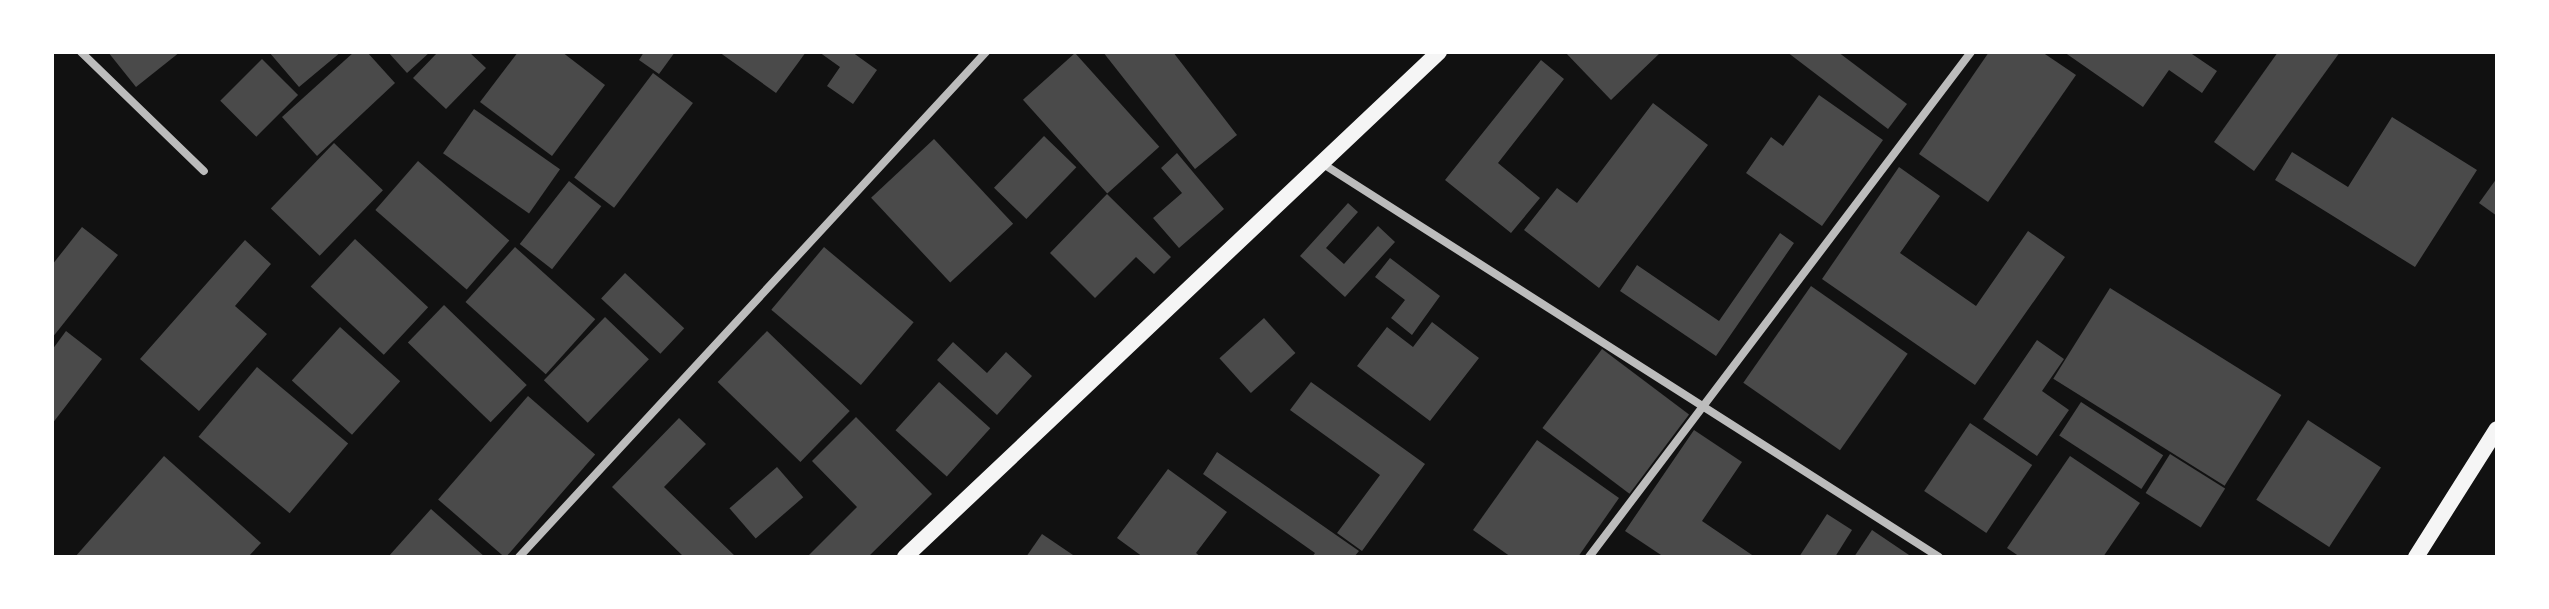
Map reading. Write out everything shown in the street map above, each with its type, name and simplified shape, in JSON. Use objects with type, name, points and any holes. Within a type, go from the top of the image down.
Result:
[{"type":"main road","points":[[905,557],[1319,162],[1439,52]]},
{"type":"main road","points":[[2416,557],[2497,429]]},
{"type":"street","points":[[81,52],[204,171]]},
{"type":"street","points":[[519,557],[986,52]]},
{"type":"street","points":[[1589,557],[1707,405],[1971,52]]},
{"type":"street","points":[[1319,162],[1707,405],[1939,557]]},
{"type":"building","points":[[108,52],[180,52],[136,87]]},
{"type":"building","points":[[269,52],[308,53],[341,52],[299,87]]},
{"type":"building","points":[[354,52],[367,52],[395,83],[317,156],[282,117]]},
{"type":"building","points":[[388,52],[430,52],[407,73]]},
{"type":"building","points":[[438,52],[469,52],[486,68],[446,109],[413,78]]},
{"type":"building","points":[[518,52],[562,52],[605,85],[552,156],[480,102]]},
{"type":"building","points":[[644,52],[675,52],[659,74],[639,60]]},
{"type":"building","points":[[719,52],[806,52],[776,93]]},
{"type":"building","points":[[819,52],[852,52],[877,70],[853,104],[827,86],[840,67]]},
{"type":"building","points":[[1103,52],[1173,52],[1237,135],[1195,169]]},
{"type":"building","points":[[1565,52],[1661,52],[1611,100]]},
{"type":"building","points":[[1787,52],[1838,52],[1907,104],[1888,129]]},
{"type":"building","points":[[1989,52],[2042,52],[2076,75],[1988,202],[1919,154]]},
{"type":"building","points":[[2064,52],[2189,52],[2217,71],[2202,93],[2169,70],[2143,107]]},
{"type":"building","points":[[2278,52],[2340,52],[2254,171],[2214,142]]},
{"type":"building","points":[[1075,53],[1159,147],[1107,193],[1023,100]]},
{"type":"building","points":[[262,59],[298,95],[256,137],[220,101]]},
{"type":"building","points":[[1541,60],[1564,79],[1498,163],[1540,198],[1511,233],[1445,180]]},
{"type":"building","points":[[653,73],[693,103],[614,208],[574,178]]},
{"type":"building","points":[[1819,95],[1883,140],[1822,226],[1746,173],[1771,137],[1783,146]]},
{"type":"building","points":[[1653,103],[1708,145],[1599,288],[1524,230],[1557,188],[1577,203]]},
{"type":"building","points":[[474,109],[560,169],[529,213],[443,153]]},
{"type":"building","points":[[2392,117],[2477,170],[2415,267],[2275,180],[2292,152],[2348,187]]},
{"type":"building","points":[[1044,136],[1076,167],[1026,219],[994,188]]},
{"type":"building","points":[[934,139],[1013,224],[950,282],[871,198]]},
{"type":"building","points":[[334,143],[383,190],[320,256],[271,208]]},
{"type":"building","points":[[1177,153],[1224,209],[1179,248],[1153,218],[1182,193],[1161,168]]},
{"type":"building","points":[[418,161],[509,240],[467,289],[375,210]]},
{"type":"building","points":[[1899,167],[1940,196],[1900,253],[1976,306],[2028,231],[2065,257],[1975,385],[1822,279]]},
{"type":"building","points":[[2497,178],[2497,216],[2479,203]]},
{"type":"building","points":[[569,181],[601,206],[552,269],[520,244]]},
{"type":"building","points":[[1107,194],[1171,257],[1154,274],[1136,257],[1095,298],[1050,253]]},
{"type":"building","points":[[1348,203],[1358,212],[1326,248],[1344,264],[1378,226],[1395,242],[1345,297],[1300,256]]},
{"type":"building","points":[[82,227],[118,255],[52,338],[52,265]]},
{"type":"building","points":[[1780,233],[1794,243],[1716,356],[1620,291],[1637,265],[1719,321]]},
{"type":"building","points":[[355,239],[428,307],[384,355],[311,287]]},
{"type":"building","points":[[245,240],[271,264],[235,306],[267,334],[199,411],[140,359]]},
{"type":"building","points":[[515,247],[595,319],[546,374],[465,302]]},
{"type":"building","points":[[824,247],[914,322],[861,385],[771,310]]},
{"type":"building","points":[[1390,258],[1440,296],[1412,335],[1391,318],[1405,300],[1375,277]]},
{"type":"building","points":[[625,273],[684,328],[660,354],[601,299]]},
{"type":"building","points":[[1811,286],[1908,354],[1840,450],[1743,383]]},
{"type":"building","points":[[2110,288],[2281,395],[2225,486],[2053,379]]},
{"type":"building","points":[[444,305],[527,385],[491,422],[408,342]]},
{"type":"building","points":[[605,317],[649,359],[588,423],[544,380]]},
{"type":"building","points":[[1264,318],[1295,353],[1251,393],[1219,358]]},
{"type":"building","points":[[1432,322],[1479,358],[1430,421],[1357,366],[1387,327],[1413,347]]},
{"type":"building","points":[[340,327],[400,381],[352,435],[292,381]]},
{"type":"building","points":[[66,331],[102,359],[52,424],[52,350]]},
{"type":"building","points":[[767,331],[850,411],[800,462],[718,382]]},
{"type":"building","points":[[2037,340],[2064,359],[2042,391],[2069,410],[2037,456],[1983,419]]},
{"type":"building","points":[[953,342],[987,373],[1006,352],[1032,376],[997,415],[937,360]]},
{"type":"building","points":[[1602,349],[1689,415],[1629,494],[1542,428]]},
{"type":"building","points":[[257,367],[348,443],[290,513],[199,437]]},
{"type":"building","points":[[939,382],[990,428],[947,476],[896,430]]},
{"type":"building","points":[[1311,382],[1425,464],[1362,551],[1337,533],[1380,475],[1290,410]]},
{"type":"building","points":[[528,396],[595,454],[506,557],[438,499]]},
{"type":"building","points":[[2081,402],[2163,455],[2141,489],[2059,436]]},
{"type":"building","points":[[856,417],[932,494],[868,557],[807,557],[857,507],[812,461]]},
{"type":"building","points":[[679,418],[706,444],[664,487],[736,557],[684,557],[612,487]]},
{"type":"building","points":[[2308,420],[2381,467],[2329,547],[2256,500]]},
{"type":"building","points":[[1970,423],[2032,465],[1986,533],[1924,491]]},
{"type":"building","points":[[1694,430],[1742,462],[1702,521],[1755,557],[1664,557],[1625,531]]},
{"type":"building","points":[[1537,440],[1619,498],[1578,557],[1511,557],[1473,530]]},
{"type":"building","points":[[1217,452],[1359,551],[1354,557],[1312,557],[1315,553],[1203,474]]},
{"type":"building","points":[[2170,454],[2225,488],[2201,527],[2146,493]]},
{"type":"building","points":[[164,456],[261,543],[248,557],[75,557]]},
{"type":"building","points":[[2070,456],[2140,503],[2103,557],[2020,557],[2007,548]]},
{"type":"building","points":[[777,467],[803,497],[756,539],[729,508]]},
{"type":"building","points":[[1168,469],[1227,512],[1196,553],[1201,557],[1143,557],[1117,538]]},
{"type":"building","points":[[431,509],[485,557],[388,557]]},
{"type":"building","points":[[1827,514],[1852,530],[1835,557],[1799,557]]},
{"type":"building","points":[[1872,530],[1912,557],[1854,557]]},
{"type":"building","points":[[1042,534],[1076,557],[1026,557]]}]
